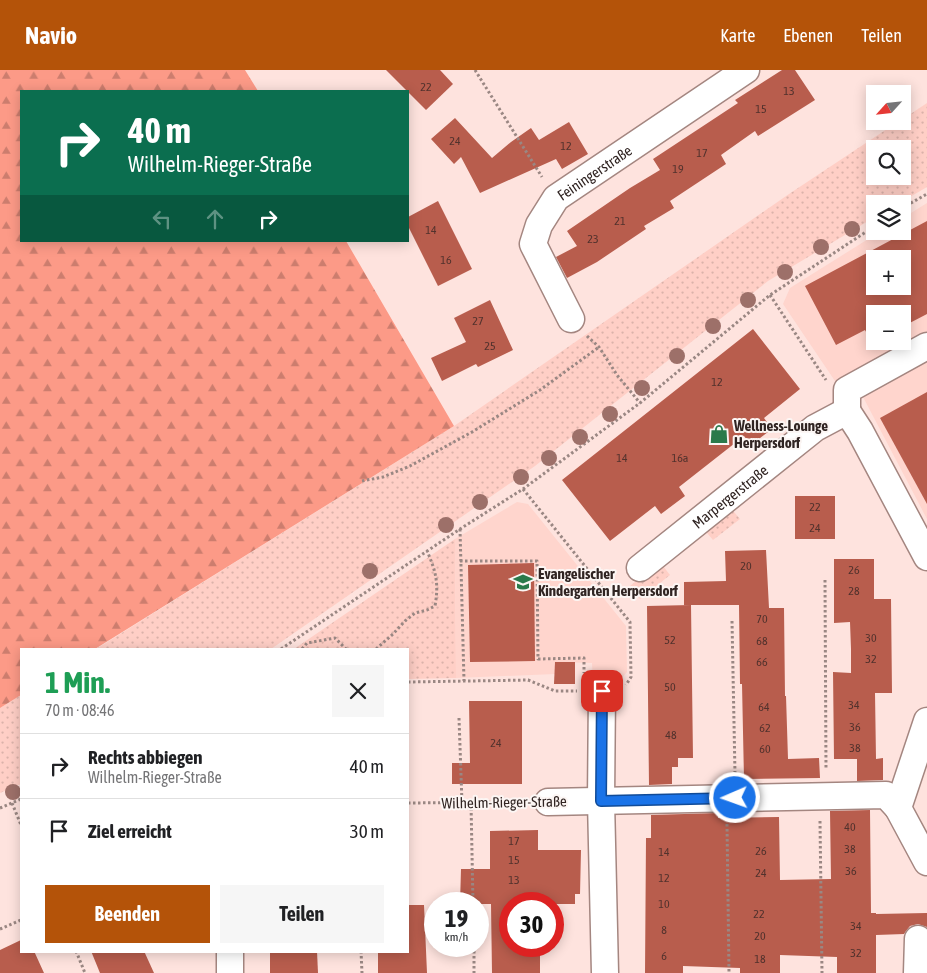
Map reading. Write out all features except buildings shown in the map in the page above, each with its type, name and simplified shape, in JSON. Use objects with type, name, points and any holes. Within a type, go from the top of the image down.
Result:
[{"type":"street","name":"Feiningerstraße","points":[[571,319],[533,244],[539,225],[556,198],[746,70]]},
{"type":"street","points":[[927,346],[847,390],[848,411],[927,557]]},
{"type":"street","name":"Marpergerstraße","points":[[640,568],[815,428],[848,411]]},
{"type":"street","points":[[593,691],[601,801],[605,973]]},
{"type":"street","points":[[927,721],[898,808],[927,862]]},
{"type":"street","name":"Wilhelm-Rieger-Straße","points":[[548,802],[886,795],[898,808]]},
{"type":"street","points":[[917,973],[918,939]]},
{"type":"street","points":[[230,953],[230,973]]},
{"type":"path","points":[[475,70],[556,198]]},
{"type":"path","points":[[911,203],[927,194]]},
{"type":"path","points":[[282,648],[523,489],[640,403],[770,295],[866,232]]},
{"type":"path","points":[[770,295],[830,387],[848,411]]},
{"type":"path","points":[[571,319],[599,347],[617,375],[640,403]]},
{"type":"path","points":[[362,481],[383,477],[410,466],[472,432],[540,390],[599,347]]},
{"type":"path","points":[[409,682],[528,680],[555,691],[593,691],[622,690],[631,677],[630,622],[523,489]]},
{"type":"path","points":[[460,529],[464,681]]},
{"type":"path","points":[[380,647],[405,621],[415,614],[435,606],[437,582],[434,567],[427,551]]},
{"type":"path","points":[[460,561],[537,561],[538,659],[584,658],[593,691]]},
{"type":"path","points":[[822,973],[825,580]]},
{"type":"path","points":[[729,973],[732,620]]},
{"type":"path","points":[[303,648],[307,643],[336,638],[345,648]]},
{"type":"path","points":[[459,718],[462,803]]},
{"type":"path","points":[[0,808],[20,799]]},
{"type":"path","points":[[471,802],[473,892]]},
{"type":"path","name":"Wilhelm-Rieger-Straße","points":[[409,804],[548,802]]},
{"type":"path","points":[[12,803],[20,823]]},
{"type":"path","points":[[0,929],[20,920]]},
{"type":"path","points":[[77,953],[85,973]]},
{"type":"path","points":[[361,953],[362,973]]},
{"type":"path","points":[[474,957],[474,973]]},
{"type":"shaded area","points":[[927,103],[927,187],[911,196],[866,195],[866,222],[768,281],[535,466],[272,648],[98,648],[454,426],[866,143],[866,185],[911,185],[911,140],[870,140],[885,130],[911,130],[911,114]]},
{"type":"shaded area","points":[[927,203],[927,519],[862,395],[835,381],[783,304],[790,288],[867,240],[911,240],[911,213]]},
{"type":"shaded area","name":"Evangelischer Kindergarten Herpersdorf","points":[[517,502],[528,504],[626,626],[627,672],[613,684],[593,685],[592,663],[555,662],[555,674],[456,678],[455,539]]},
{"type":"shaded area","points":[[729,506],[740,519],[713,540],[702,527]]},
{"type":"shaded area","points":[[455,539],[456,678],[409,679],[409,648],[295,648]]},
{"type":"shaded area","points":[[660,562],[670,575],[640,599],[630,586]]},
{"type":"shaded area","points":[[20,696],[20,784],[0,793],[0,708]]},
{"type":"green space","points":[[0,70],[245,70],[257,90],[20,90],[20,242],[347,242],[454,426],[97,648],[20,648],[20,696],[0,708]]},
{"type":"place","name":"Wellness-Lounge Herpersdorf","points":[[719,434]]},
{"type":"place","name":"Evangelischer Kindergarten Herpersdorf","points":[[523,582]]},
{"type":"route","points":[[602,691],[601,801],[735,798]]}]
